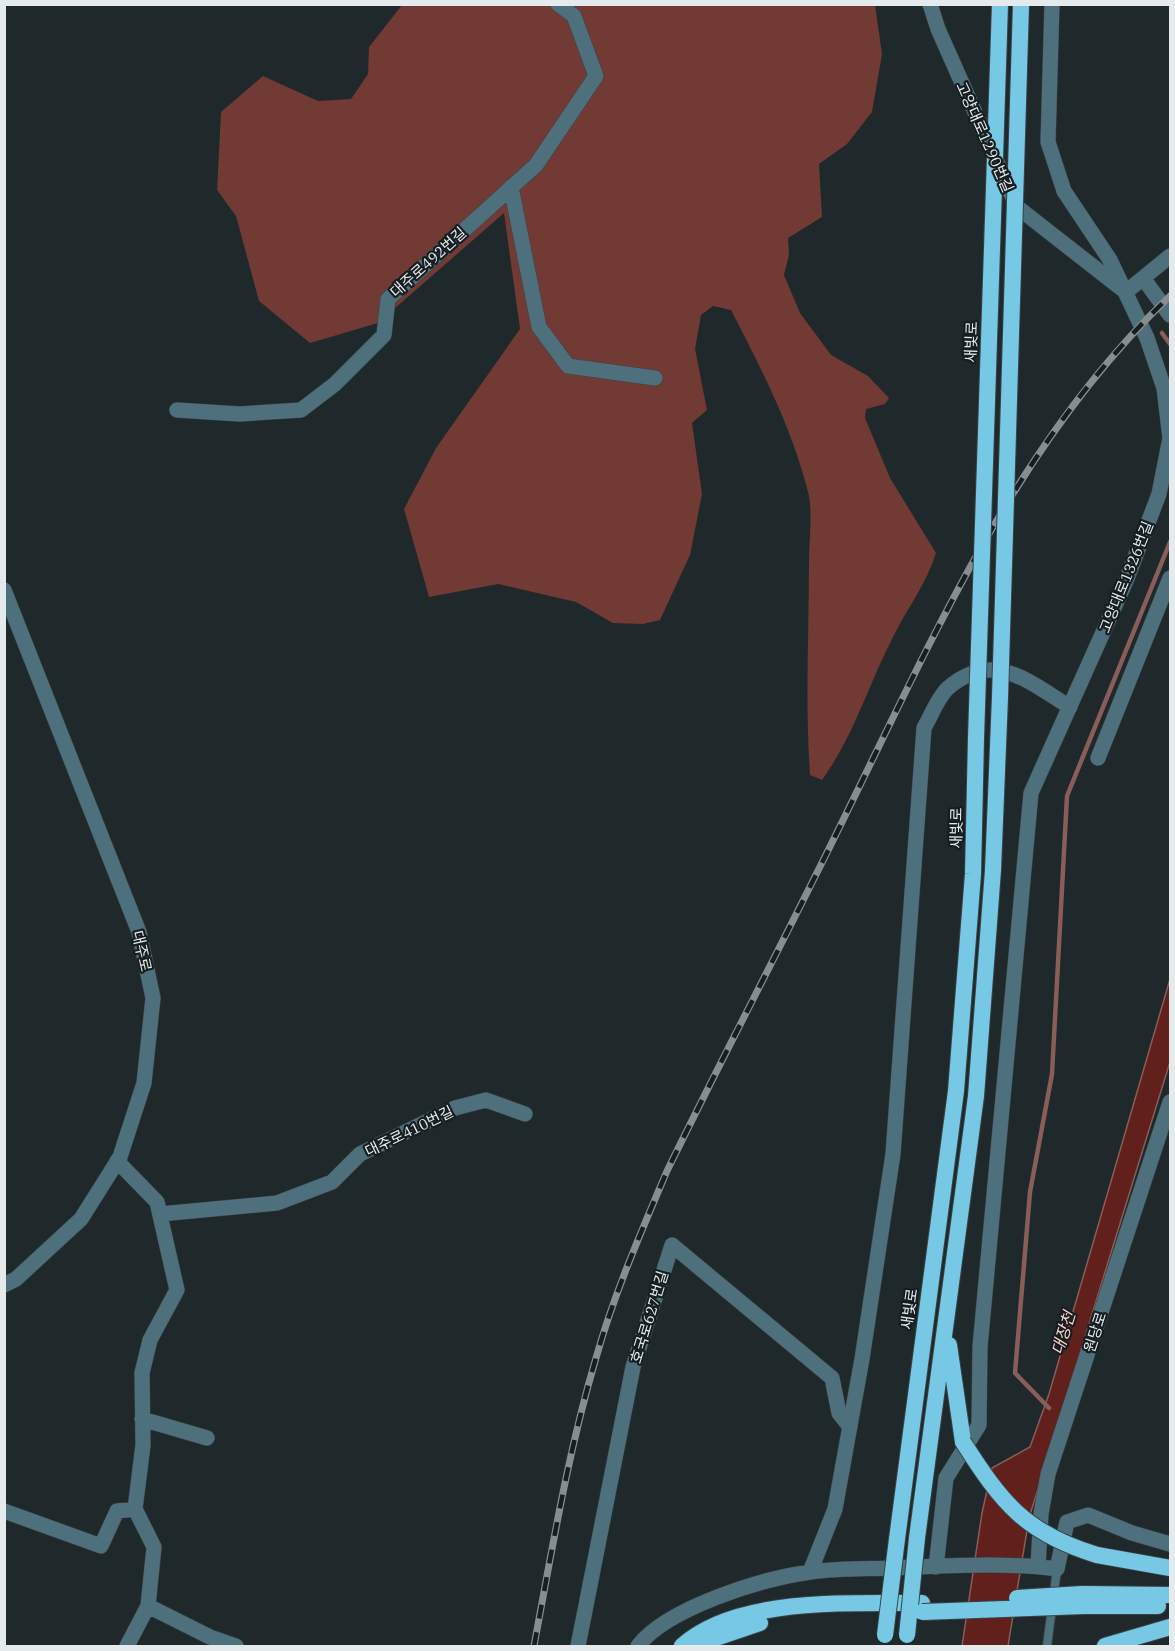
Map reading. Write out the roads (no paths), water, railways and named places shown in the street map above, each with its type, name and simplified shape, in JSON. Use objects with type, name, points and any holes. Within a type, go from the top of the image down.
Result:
[{"type":"highway","name":"새빛로","points":[[884,1641],[956,1092],[973,874],[1000,4]]},
{"type":"highway","points":[[906,1641],[917,1538],[976,1096],[993,870],[1021,4]]},
{"type":"highway","points":[[946,1318],[963,1442],[989,1484],[1011,1510],[1038,1530],[1069,1546],[1097,1555],[1170,1568]]},
{"type":"highway","points":[[703,1647],[716,1638],[757,1624],[817,1615],[922,1607],[1170,1595]]},
{"type":"highway","points":[[1083,1600],[1170,1606]]},
{"type":"highway","points":[[681,1647],[715,1625],[755,1613],[814,1605],[922,1607]]},
{"type":"highway","points":[[1105,1647],[1170,1627]]},
{"type":"street","name":"대주로492번길","points":[[177,410],[239,414],[301,410],[335,384],[384,335],[387,299],[536,165],[596,76],[574,16],[558,4]]},
{"type":"street","name":"고양대로1290번길","points":[[930,4],[938,29],[1017,207],[1126,292]]},
{"type":"street","name":"고양대로1326번길","points":[[936,1567],[946,1478],[979,1425],[980,1347],[1031,793],[1126,581],[1159,494],[1170,438],[1164,388],[1147,338],[1110,260],[1064,191],[1048,142],[1052,4]]},
{"type":"street","points":[[511,187],[539,327],[568,366],[656,378]]},
{"type":"street","points":[[1126,292],[1170,256]]},
{"type":"street","points":[[1143,278],[1170,315]]},
{"type":"street","points":[[1098,758],[1170,578]]},
{"type":"street","name":"대주로","points":[[4,590],[139,932],[153,998],[144,1083],[117,1161],[81,1219],[16,1279],[4,1285]]},
{"type":"street","points":[[810,1572],[835,1509],[893,1154],[924,728],[947,689],[976,671],[1011,671],[1070,707]]},
{"type":"street","name":"대주로410번길","points":[[160,1214],[277,1203],[332,1182],[360,1154],[455,1108],[486,1100],[525,1114]]},
{"type":"street","name":"원당로","points":[[1034,1566],[1048,1474],[1170,1102]]},
{"type":"street","points":[[117,1161],[157,1202],[177,1290],[150,1340],[142,1373],[143,1445],[135,1509],[154,1547],[148,1606],[127,1647]]},
{"type":"street","name":"호국로627번길","points":[[578,1647],[633,1366],[672,1245],[832,1378],[839,1413],[850,1427]]},
{"type":"street","points":[[142,1419],[207,1438]]},
{"type":"street","points":[[4,1511],[101,1546],[117,1511],[135,1509]]},
{"type":"street","points":[[638,1647],[644,1639],[680,1614],[723,1595],[810,1572],[957,1566],[1034,1566],[1057,1569],[1067,1522],[1088,1515],[1132,1533],[1170,1544]]},
{"type":"street","points":[[148,1606],[210,1637],[236,1647]]},
{"type":"lane","points":[[1047,1647],[1057,1569]]},
{"type":"waterway","points":[[1162,333],[1170,344]]},
{"type":"waterway","points":[[1049,1408],[1015,1373],[1030,1192],[1052,1074],[1067,796],[1170,542]]},
{"type":"railway","points":[[534,1646],[561,1501],[586,1393],[603,1334],[620,1287],[667,1171],[948,608],[985,541],[1025,475],[1069,411],[1117,352],[1170,296]]},
{"type":"water label","name":"대장천","points":[[1063,1333]]}]
